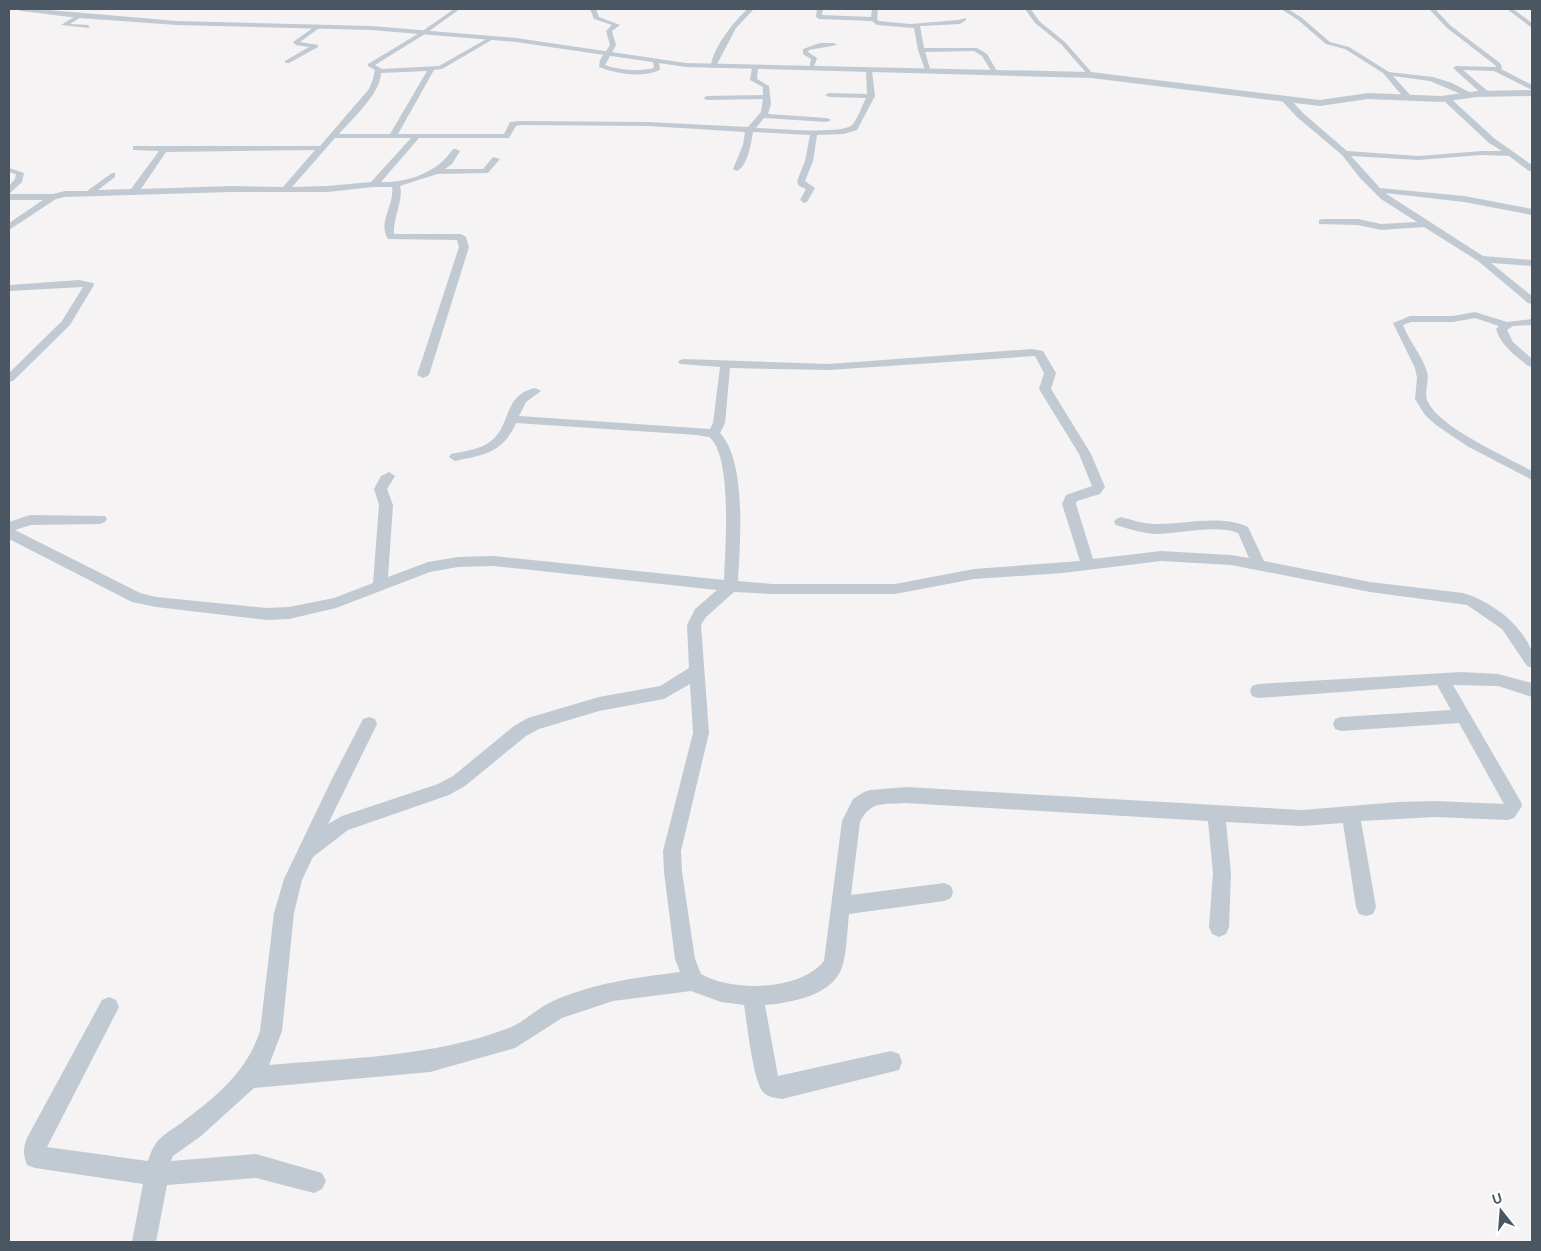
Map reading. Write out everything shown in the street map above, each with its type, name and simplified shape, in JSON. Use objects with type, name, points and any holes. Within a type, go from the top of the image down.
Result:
[{"type":"street","points":[[21,9],[79,16],[176,23],[319,26],[492,38],[532,42],[656,62],[713,66],[1091,75],[1330,103],[1368,96],[1446,99],[1471,95],[1532,93]]},
{"type":"street","points":[[458,9],[424,33],[370,65],[381,69],[431,69],[443,67],[492,38]]},
{"type":"street","points":[[593,9],[596,18],[617,25],[608,31],[613,36],[614,44],[601,66],[609,69],[654,71],[658,69],[656,62]]},
{"type":"street","points":[[713,66],[719,51],[737,24],[751,9]]},
{"type":"street","points":[[820,9],[819,17],[874,19],[879,24],[960,22],[964,19]]},
{"type":"street","points":[[874,9],[874,19]]},
{"type":"street","points":[[1028,9],[1042,26],[1064,42],[1070,53],[1091,75]]},
{"type":"street","points":[[1284,9],[1300,19],[1328,43],[1346,48],[1387,74],[1408,98]]},
{"type":"street","points":[[1432,9],[1449,27],[1498,64],[1498,69]]},
{"type":"street","points":[[1510,9],[1532,26]]},
{"type":"street","points":[[79,16],[64,25],[88,27]]},
{"type":"street","points":[[943,22],[945,30]]},
{"type":"street","points":[[913,24],[917,26],[920,50],[928,72]]},
{"type":"street","points":[[287,62],[316,46],[298,44],[296,42],[319,26]]},
{"type":"street","points":[[811,68],[814,58],[805,54],[806,49],[834,44]]},
{"type":"street","points":[[920,50],[976,49],[985,55],[996,73]]},
{"type":"street","points":[[737,169],[746,146],[749,130],[763,116],[767,104],[764,84],[753,80],[755,68]]},
{"type":"street","points":[[1487,94],[1456,68],[1498,69],[1532,88]]},
{"type":"street","points":[[285,190],[334,136],[374,86],[377,71],[381,69]]},
{"type":"street","points":[[393,136],[431,69]]},
{"type":"street","points":[[334,136],[505,136],[511,126],[520,123],[648,124],[814,134],[844,132],[852,130],[871,96],[870,71]]},
{"type":"street","points":[[1387,74],[1432,78],[1471,95]]},
{"type":"street","points":[[829,96],[871,96]]},
{"type":"street","points":[[707,98],[767,97]]},
{"type":"street","points":[[1285,99],[1300,115],[1345,153],[1376,190],[1393,204],[1481,259],[1532,301]]},
{"type":"street","points":[[1446,99],[1492,141],[1532,169]]},
{"type":"street","points":[[763,116],[827,120]]},
{"type":"street","points":[[804,200],[811,188],[800,181],[809,161],[814,134]]},
{"type":"street","points":[[374,184],[416,137]]},
{"type":"street","points":[[136,148],[323,148]]},
{"type":"street","points":[[133,193],[149,173],[164,149]]},
{"type":"street","points":[[436,172],[449,162],[456,151]]},
{"type":"street","points":[[1345,153],[1418,158],[1482,153],[1510,154]]},
{"type":"street","points":[[9,197],[54,197],[65,194],[231,189],[328,189],[374,184],[395,186],[436,172],[486,171],[496,159]]},
{"type":"street","points":[[9,170],[20,173],[19,180],[9,191]]},
{"type":"street","points":[[88,194],[112,175]]},
{"type":"street","points":[[395,186],[398,190],[390,223],[389,234],[391,237],[458,236],[461,237],[464,247],[423,375]]},
{"type":"street","points":[[1376,190],[1464,199],[1532,212]]},
{"type":"street","points":[[9,227],[54,197]]},
{"type":"street","points":[[1322,222],[1358,222],[1381,227],[1426,224]]},
{"type":"street","points":[[1481,259],[1532,263]]},
{"type":"street","points":[[9,288],[79,283],[89,285],[66,324],[9,379]]},
{"type":"street","points":[[1532,322],[1506,325],[1488,318],[1475,316],[1452,320],[1410,319],[1398,323],[1422,374],[1423,383],[1419,395],[1428,411],[1479,448],[1532,476]]},
{"type":"street","points":[[1506,325],[1501,329],[1503,336],[1532,364]]},
{"type":"street","points":[[684,362],[838,366],[1039,353],[1050,373],[1045,389],[1085,454],[1099,487],[1095,491],[1071,498],[1069,504],[1088,564]]},
{"type":"street","points":[[714,434],[719,423],[725,367],[731,363]]},
{"type":"street","points":[[455,457],[484,450],[496,444],[503,436],[510,419],[524,397],[535,391]]},
{"type":"street","points":[[510,419],[687,430],[714,434],[724,449],[731,476],[734,511],[731,586],[700,613],[694,624],[701,733],[672,851],[673,872],[685,959],[693,981]]},
{"type":"street","points":[[380,585],[386,505],[380,497],[379,488],[381,482],[389,476]]},
{"type":"street","points":[[9,527],[30,520],[100,519]]},
{"type":"street","points":[[1121,522],[1160,530],[1235,525],[1244,530],[1259,565]]},
{"type":"street","points":[[9,533],[127,594],[156,602],[267,614],[289,613],[336,603],[428,567],[458,562],[494,561],[772,589],[895,589],[974,574],[1161,556],[1204,558],[1259,565],[1370,586],[1472,601],[1507,625],[1532,662]]},
{"type":"street","points":[[307,851],[342,824],[443,790],[459,780],[520,731],[534,723],[600,704],[664,692],[696,672]]},
{"type":"street","points":[[249,1078],[430,1061],[515,1037],[556,1010],[613,991],[693,981],[707,988],[753,996],[802,989],[814,984],[829,974],[833,965],[852,821],[859,806],[870,798],[906,795],[1314,819],[1398,810],[1434,809],[1504,813],[1512,810],[1512,802],[1442,679]]},
{"type":"street","points":[[1258,691],[1442,679],[1505,681],[1532,690]]},
{"type":"street","points":[[1341,724],[1463,716]]},
{"type":"street","points":[[144,1242],[160,1159],[165,1148],[193,1128],[249,1078],[269,1041],[284,913],[293,879],[337,786],[370,724]]},
{"type":"street","points":[[1216,813],[1222,873],[1219,927]]},
{"type":"street","points":[[1351,815],[1366,907]]},
{"type":"street","points":[[841,906],[944,892]]},
{"type":"street","points":[[753,996],[768,1080],[772,1086],[782,1088],[891,1062]]},
{"type":"street","points":[[109,1006],[35,1146],[35,1157],[157,1174],[256,1166],[314,1181]]}]
